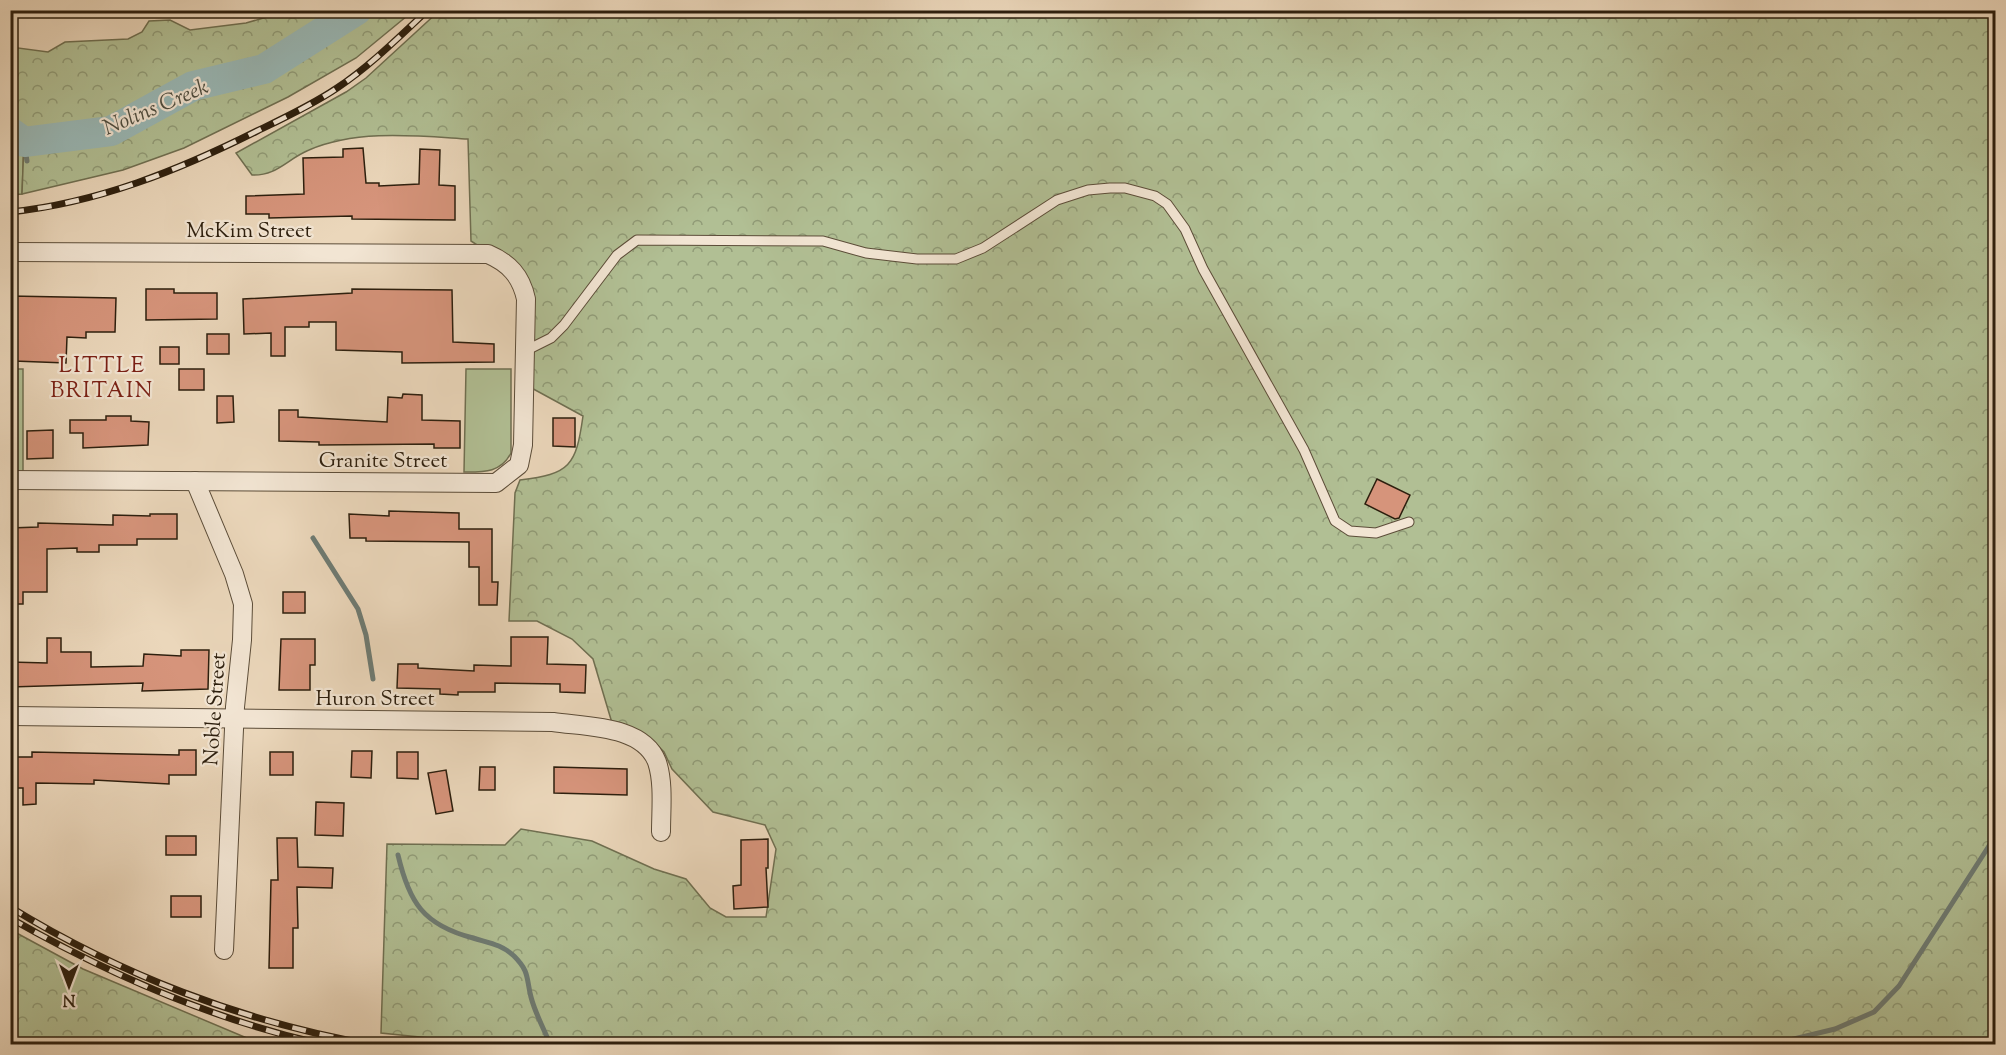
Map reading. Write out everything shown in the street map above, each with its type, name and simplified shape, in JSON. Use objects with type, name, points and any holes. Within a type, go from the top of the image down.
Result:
[{"type":"street","name":"McKim Street","points":[[10,252],[488,254]]},
{"type":"street","name":"Granite Street","points":[[10,480],[496,483],[519,465],[521,455],[526,299],[523,285],[504,261],[488,254]]},
{"type":"street","name":"Noble Street","points":[[195,481],[234,574],[243,604],[234,720],[224,950]]},
{"type":"street","name":"Huron Street","points":[[10,716],[530,722],[605,729],[638,738],[656,761],[661,783],[661,832]]},
{"type":"lane","points":[[525,351],[551,338],[564,325],[617,255],[636,240],[823,241],[866,253],[917,260],[956,260],[983,248],[1057,200],[1088,190],[1125,189],[1155,196],[1176,214],[1203,269],[1304,450],[1335,521],[1350,531],[1376,533],[1409,522]]},
{"type":"green space","points":[[288,11],[413,11],[356,58],[288,97],[184,148],[123,170],[22,194],[24,141],[11,131],[11,47],[48,52],[65,42],[128,39],[142,32],[149,21],[170,20],[190,30],[246,23]]},
{"type":"green space","points":[[439,11],[1995,11],[1995,1044],[488,1044],[381,1033],[387,844],[505,845],[521,829],[592,841],[654,869],[686,879],[710,908],[726,917],[766,917],[776,849],[765,825],[713,812],[672,769],[664,752],[654,742],[615,733],[593,659],[572,639],[537,621],[509,621],[515,493],[520,480],[550,474],[568,464],[577,446],[583,416],[526,385],[528,297],[488,252],[471,241],[468,139],[429,136],[367,136],[347,139],[309,150],[275,170],[261,175],[252,175],[236,153],[346,92],[366,78]]},
{"type":"green space","points":[[10,131],[24,141],[22,194],[11,195]]},
{"type":"green space","points":[[11,369],[23,369],[23,479],[11,479]]},
{"type":"green space","points":[[466,369],[511,369],[511,453],[507,460],[491,470],[464,472]]},
{"type":"green space","points":[[11,930],[83,969],[261,1044],[11,1044]]},
{"type":"building","points":[[363,148],[366,183],[379,183],[379,186],[419,184],[420,149],[440,150],[439,185],[455,186],[455,220],[352,219],[352,216],[269,218],[269,214],[246,214],[246,196],[304,194],[303,158],[343,157],[343,149]]},
{"type":"building","points":[[146,289],[174,289],[174,293],[217,293],[217,319],[146,320]]},
{"type":"building","points":[[352,289],[452,290],[453,342],[494,344],[494,362],[402,363],[402,352],[336,350],[336,322],[309,322],[309,327],[285,327],[285,356],[271,356],[271,333],[244,334],[243,299],[352,293]]},
{"type":"building","points":[[10,296],[116,298],[115,332],[86,332],[86,338],[67,337],[66,363],[14,361]]},
{"type":"building","points":[[207,334],[229,334],[229,354],[207,354]]},
{"type":"building","points":[[160,347],[179,347],[179,364],[160,364]]},
{"type":"building","points":[[179,369],[204,369],[204,390],[179,390]]},
{"type":"building","points":[[403,394],[422,395],[422,420],[460,421],[460,448],[434,448],[434,444],[319,445],[319,442],[279,441],[279,410],[298,410],[298,417],[387,422],[388,397],[402,398]]},
{"type":"building","points":[[217,396],[233,396],[234,422],[217,423]]},
{"type":"building","points":[[106,416],[131,416],[131,421],[149,422],[148,445],[83,448],[83,433],[70,433],[70,420],[106,420]]},
{"type":"building","points":[[553,418],[575,418],[575,447],[553,446]]},
{"type":"building","points":[[53,430],[53,458],[27,459],[27,431]]},
{"type":"building","points":[[1377,479],[1410,495],[1399,518],[1395,519],[1365,504]]},
{"type":"building","points":[[389,511],[459,513],[459,529],[492,529],[492,582],[498,582],[497,605],[479,605],[479,567],[469,567],[469,542],[366,541],[366,538],[350,538],[349,514],[389,516]]},
{"type":"building","points":[[150,514],[177,514],[177,539],[137,539],[137,545],[99,545],[99,552],[77,552],[77,548],[47,549],[47,592],[23,592],[23,604],[10,604],[10,528],[38,527],[38,523],[113,525],[113,515],[150,516]]},
{"type":"building","points":[[283,592],[305,592],[305,613],[283,613]]},
{"type":"building","points":[[511,637],[548,637],[547,664],[586,665],[585,693],[560,692],[560,684],[495,683],[495,692],[458,692],[458,695],[440,694],[440,689],[397,688],[398,664],[418,664],[418,668],[474,671],[474,665],[511,666]]},
{"type":"building","points":[[47,638],[61,638],[61,652],[91,652],[91,667],[143,666],[144,654],[181,656],[181,650],[209,650],[208,689],[142,691],[143,683],[10,687],[10,662],[47,663]]},
{"type":"building","points":[[281,639],[315,639],[315,665],[310,665],[310,690],[279,690]]},
{"type":"building","points":[[179,750],[196,750],[196,775],[169,775],[169,784],[94,780],[94,784],[36,783],[36,804],[23,805],[23,788],[10,788],[10,757],[32,757],[32,752],[179,755]]},
{"type":"building","points":[[352,751],[372,751],[371,778],[351,777]]},
{"type":"building","points":[[270,752],[293,752],[293,775],[270,775]]},
{"type":"building","points":[[397,752],[418,752],[418,779],[397,778]]},
{"type":"building","points":[[480,767],[495,767],[495,790],[479,790]]},
{"type":"building","points":[[554,767],[627,769],[627,795],[554,793]]},
{"type":"building","points":[[446,770],[453,811],[436,814],[428,773]]},
{"type":"building","points":[[316,802],[344,803],[343,836],[315,835]]},
{"type":"building","points":[[166,836],[196,836],[196,855],[166,855]]},
{"type":"building","points":[[277,838],[297,838],[298,867],[333,868],[332,888],[297,887],[298,928],[293,928],[293,968],[269,968],[271,880],[278,880]]},
{"type":"building","points":[[768,839],[768,868],[766,868],[768,907],[734,909],[733,886],[741,885],[741,840]]},
{"type":"building","points":[[171,896],[201,896],[201,917],[171,917]]},
{"type":"waterway","name":"Nolins Creek","points":[[10,132],[24,142],[111,131],[193,86],[264,69],[357,10]]},
{"type":"waterway","points":[[24,142],[27,161]]},
{"type":"waterway","points":[[313,538],[358,609],[366,635],[373,679]]},
{"type":"waterway","points":[[1773,1044],[1835,1029],[1874,1012],[1899,986],[1996,835]]},
{"type":"waterway","points":[[398,855],[402,872],[413,898],[430,918],[456,933],[500,946],[519,962],[527,975],[533,1003],[550,1044]]},
{"type":"railway","points":[[10,212],[43,208],[106,193],[168,171],[228,145],[298,111],[337,88],[373,61],[428,10]]},
{"type":"railway","points":[[10,907],[94,954],[183,992],[275,1023],[369,1044]]},
{"type":"railway","points":[[10,918],[84,958],[161,993],[240,1022],[321,1044]]},
{"type":"district","name":"LITTLE BRITAIN","points":[[102,376]]}]
